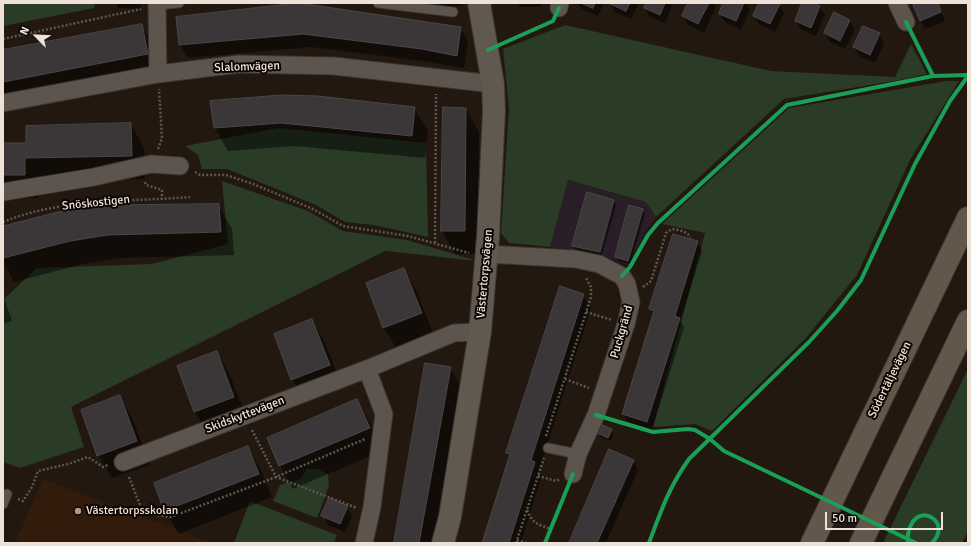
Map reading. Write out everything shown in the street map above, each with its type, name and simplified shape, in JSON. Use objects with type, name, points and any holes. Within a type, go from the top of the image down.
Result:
[{"type":"highway","name":"Södertäljevägen","points":[[812,543],[968,218]]},
{"type":"highway","points":[[861,543],[968,321]]},
{"type":"street","name":"Västertorpsvägen","points":[[443,543],[450,517],[480,332],[487,254],[494,111],[493,84],[479,3]]},
{"type":"street","points":[[897,3],[906,22]]},
{"type":"street","points":[[157,4],[158,74]]},
{"type":"street","name":"Slalomvägen","points":[[3,103],[158,74],[239,64],[334,66],[493,84]]},
{"type":"street","name":"Snöskostigen","points":[[3,192],[94,177],[151,164],[180,166]]},
{"type":"street","name":"Puckgränd","points":[[487,254],[575,259],[600,264],[622,276],[627,284],[631,302],[626,324],[596,414],[578,454],[573,474]]},
{"type":"street","name":"Skidskyttevägen","points":[[123,462],[367,369],[454,333],[480,332]]},
{"type":"street","points":[[364,543],[372,507],[384,414],[367,369]]},
{"type":"lane","points":[[157,4],[179,3]]},
{"type":"lane","points":[[378,3],[453,12]]},
{"type":"lane","points":[[548,448],[578,454]]},
{"type":"lane","points":[[3,504],[7,494]]},
{"type":"path","points":[[3,39],[157,4]]},
{"type":"path","points":[[158,74],[162,138]]},
{"type":"path","points":[[435,243],[436,78]]},
{"type":"path","points":[[180,166],[200,175],[226,175],[253,184],[313,208],[344,226],[408,236],[466,253],[487,254]]},
{"type":"path","points":[[142,167],[146,185],[162,190],[162,199]]},
{"type":"path","points":[[630,293],[646,286],[651,281],[666,233],[672,229],[681,230],[687,232],[692,237]]},
{"type":"path","points":[[526,543],[517,541],[548,448],[545,439],[591,298],[591,288],[575,259]]},
{"type":"path","points":[[586,312],[626,324]]},
{"type":"path","points":[[565,378],[603,393]]},
{"type":"path","points":[[245,415],[276,477],[357,508],[372,507]]},
{"type":"path","points":[[7,494],[22,501],[32,487],[38,471],[68,464],[88,457],[103,467],[123,462],[142,510],[156,515],[171,517],[276,477],[382,432]]},
{"type":"path","points":[[527,510],[531,519],[535,523],[551,529]]},
{"type":"path","points":[[548,536],[554,522]]},
{"type":"shaded area","points":[[567,180],[646,202],[656,217],[645,233],[628,265],[603,255],[550,247]]},
{"type":"shaded area","name":"Västertorpsskolan","points":[[43,479],[211,543],[15,543]]},
{"type":"green space","points":[[3,3],[95,3],[94,8],[3,26]]},
{"type":"green space","points":[[565,25],[771,71],[895,77],[911,44],[927,74],[895,81],[784,99],[656,217],[646,202],[568,180],[550,247],[509,243],[501,233],[509,108],[503,49]]},
{"type":"green space","points":[[946,81],[959,81],[910,160],[857,275],[805,339],[712,431],[695,424],[653,427],[705,233],[662,224],[789,108]]},
{"type":"green space","points":[[278,128],[426,143],[428,237],[374,225],[345,222],[316,205],[227,169],[202,169],[198,155],[185,146]]},
{"type":"green space","points":[[222,181],[308,211],[343,231],[407,240],[477,261],[385,251],[71,407],[84,447],[20,468],[3,462],[3,300],[37,268],[152,264],[228,244]]},
{"type":"green space","points":[[968,369],[968,531],[962,543],[883,543]]},
{"type":"green space","points":[[307,469],[317,469],[328,474],[329,486],[317,518],[273,501],[280,485],[301,479]]},
{"type":"green space","points":[[250,501],[337,535],[334,543],[234,543]]},
{"type":"building","points":[[299,3],[461,27],[457,56],[422,49],[303,34],[179,45],[176,17]]},
{"type":"building","points":[[581,3],[595,3],[593,8]]},
{"type":"building","points":[[609,3],[630,3],[626,11]]},
{"type":"building","points":[[646,3],[665,3],[660,15],[644,8]]},
{"type":"building","points":[[688,3],[709,3],[698,24],[682,16]]},
{"type":"building","points":[[723,3],[744,3],[736,21],[719,14]]},
{"type":"building","points":[[759,3],[780,4],[770,24],[753,16]]},
{"type":"building","points":[[802,3],[813,3],[820,6],[811,28],[795,21]]},
{"type":"building","points":[[918,3],[938,3],[941,12],[920,21],[913,5]]},
{"type":"building","points":[[834,12],[850,20],[840,41],[824,33]]},
{"type":"building","points":[[142,24],[148,54],[3,82],[3,50]]},
{"type":"building","points":[[863,26],[880,33],[870,55],[853,47]]},
{"type":"building","points":[[282,95],[318,96],[415,107],[412,136],[281,123],[214,128],[210,101]]},
{"type":"building","points":[[443,107],[466,108],[465,231],[441,231]]},
{"type":"building","points":[[131,123],[132,156],[25,158],[25,175],[3,175],[3,143],[26,143],[26,126]]},
{"type":"building","points":[[587,192],[614,200],[600,252],[572,246]]},
{"type":"building","points":[[219,204],[221,232],[108,235],[70,241],[3,258],[3,226],[74,208],[114,205]]},
{"type":"building","points":[[629,205],[643,209],[628,261],[615,257]]},
{"type":"building","points":[[673,234],[698,241],[675,316],[680,318],[647,422],[622,414],[654,311],[649,309]]},
{"type":"building","points":[[404,268],[422,313],[383,328],[366,283]]},
{"type":"building","points":[[560,286],[584,294],[531,460],[535,462],[509,543],[482,543],[510,454],[506,453]]},
{"type":"building","points":[[312,319],[330,365],[291,380],[274,334]]},
{"type":"building","points":[[217,351],[234,397],[194,412],[177,366]]},
{"type":"building","points":[[425,363],[451,367],[419,543],[394,543]]},
{"type":"building","points":[[120,395],[137,441],[97,456],[81,410]]},
{"type":"building","points":[[357,399],[370,428],[279,466],[267,438]]},
{"type":"building","points":[[600,424],[612,429],[608,438],[597,433]]},
{"type":"building","points":[[248,446],[259,474],[164,511],[154,483]]},
{"type":"building","points":[[609,449],[634,460],[597,543],[569,543]]},
{"type":"building","points":[[329,498],[348,506],[340,524],[321,516]]},
{"type":"cycle path","points":[[488,50],[553,21],[559,8]]},
{"type":"cycle path","points":[[906,22],[933,76]]},
{"type":"cycle path","points":[[622,276],[630,267],[648,235],[658,223],[787,105],[933,76],[968,75]]},
{"type":"cycle path","points":[[649,543],[671,489],[689,459],[809,342],[837,311],[861,280],[915,164],[950,101],[968,76]]},
{"type":"cycle path","points":[[596,415],[653,432],[688,429],[695,430],[710,439],[724,451],[916,543]]},
{"type":"cycle path","points":[[545,543],[573,474]]},
{"type":"cycle path","points":[[908,543],[908,534],[911,525],[921,516],[933,518],[937,523],[939,529],[937,536],[932,543]]},
{"type":"place","name":"Västertorpsskolan","points":[[78,511]]}]
